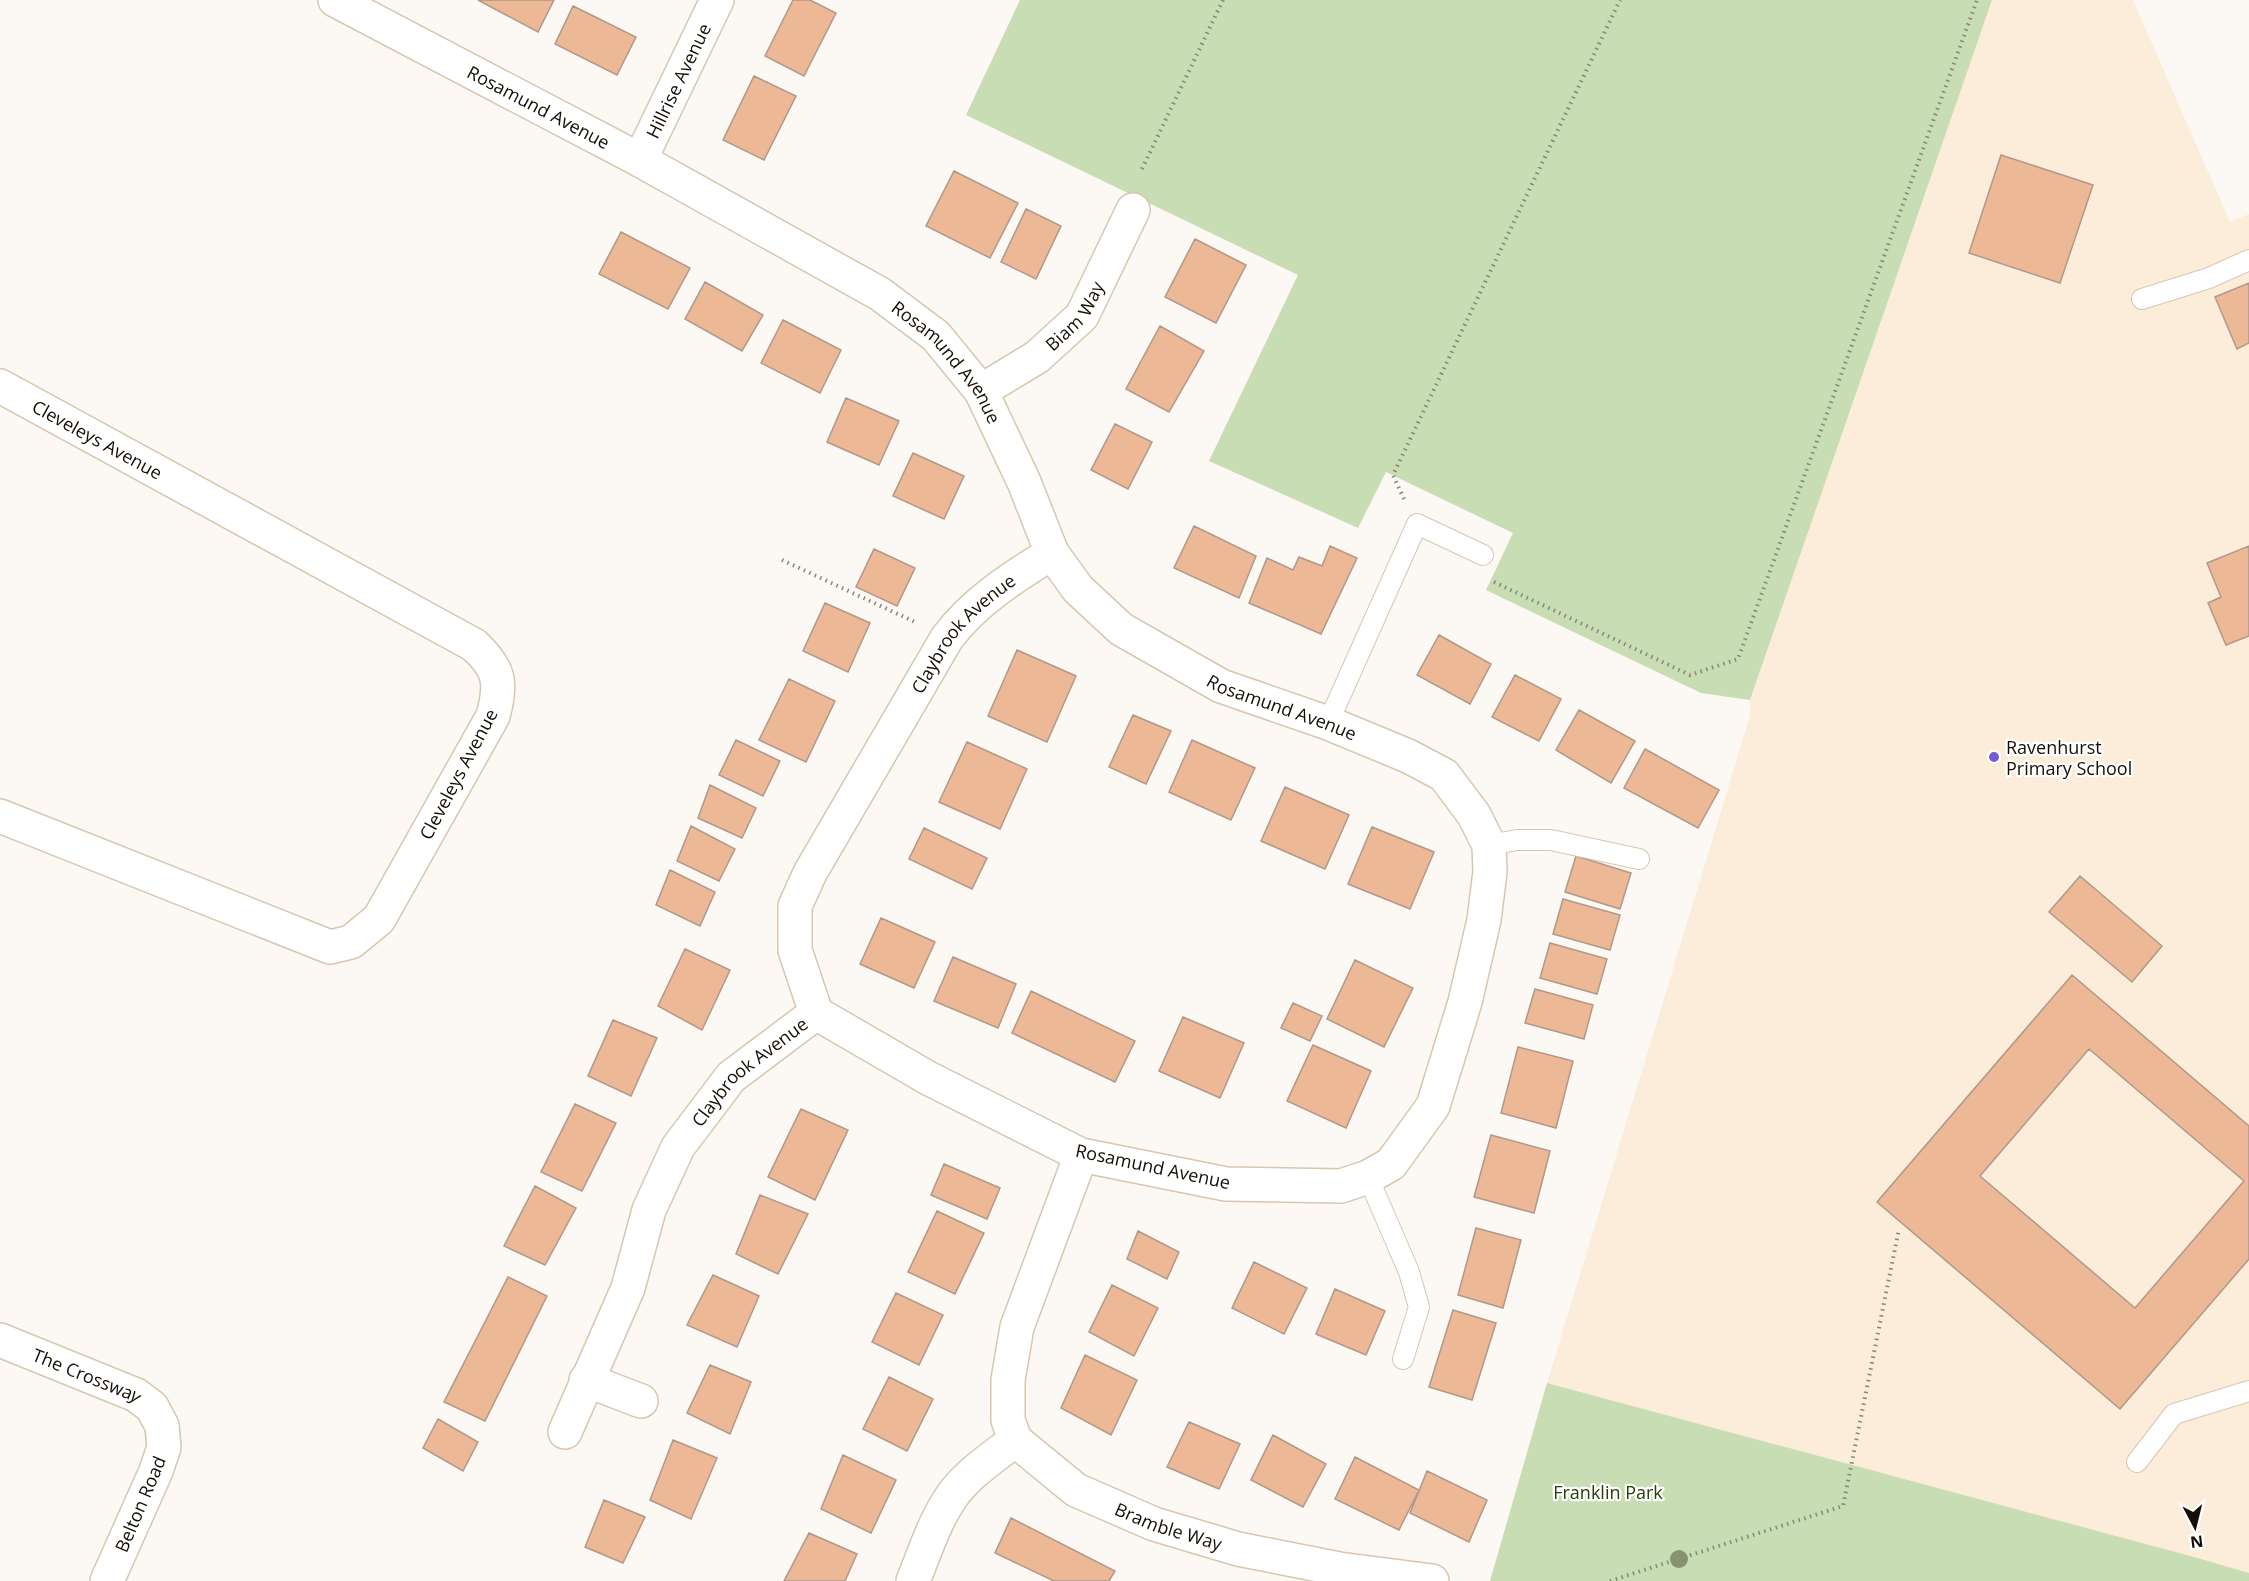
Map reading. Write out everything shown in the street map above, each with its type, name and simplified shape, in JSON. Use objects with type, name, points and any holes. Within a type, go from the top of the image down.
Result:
[{"type":"street","name":"Rosamund Avenue","points":[[335,0],[640,160],[880,294],[936,336],[981,391],[1024,482],[1052,553],[1078,589],[1122,628],[1221,686],[1328,723],[1407,756],[1444,775],[1474,815],[1489,845],[1490,872],[1484,920],[1465,1002],[1433,1106],[1391,1164],[1368,1177],[1341,1186],[1226,1184],[1081,1155],[928,1078],[816,1012]]},
{"type":"street","name":"Hillrise Avenue","points":[[640,160],[717,0]]},
{"type":"street","name":"Biam Way","points":[[981,391],[1037,357],[1082,316],[1133,210]]},
{"type":"street","name":"Cleveleys Avenue","points":[[0,386],[474,645],[490,659],[497,678],[499,694],[493,716],[379,920],[351,942],[330,947],[0,816]]},
{"type":"street","name":"Claybrook Avenue","points":[[565,1432],[628,1288],[649,1210],[678,1147],[731,1077],[816,1012],[795,950],[795,906],[816,862],[947,638],[962,617],[1011,578],[1052,553]]},
{"type":"street","points":[[915,1580],[939,1518],[953,1494],[1015,1440],[1008,1420],[1008,1380],[1017,1328],[1081,1155]]},
{"type":"street","name":"The Crossway","points":[[0,1340],[136,1395],[152,1407],[162,1426]]},
{"type":"street","points":[[586,1380],[641,1401]]},
{"type":"street","name":"Belton Road","points":[[107,1581],[156,1471],[164,1447],[162,1426]]},
{"type":"street","name":"Bramble Way","points":[[1015,1440],[1077,1490],[1154,1524],[1338,1575],[1432,1581]]},
{"type":"lane","points":[[2142,299],[2209,278],[2249,260]]},
{"type":"lane","points":[[1328,723],[1417,524],[1483,555]]},
{"type":"lane","points":[[1489,845],[1517,840],[1551,840],[1639,859]]},
{"type":"lane","points":[[1368,1177],[1409,1272],[1419,1307],[1403,1359]]},
{"type":"lane","points":[[2137,1462],[2174,1414],[2249,1391]]},
{"type":"path","points":[[1142,169],[1223,0]]},
{"type":"path","points":[[1417,524],[1393,476],[1620,0]]},
{"type":"path","points":[[1483,555],[1490,581],[1690,675],[1738,659],[1977,0]]},
{"type":"path","points":[[782,560],[947,638]]},
{"type":"path","points":[[1610,1581],[1843,1506],[1899,1229]]},
{"type":"shaded area","name":"Ravenhurst Primary School","points":[[1992,0],[2133,0],[2230,222],[2249,214],[2249,1573],[1547,1383],[1750,716],[1750,700]]},
{"type":"green space","points":[[1020,0],[1992,0],[1750,700],[1701,693],[1486,590],[1513,533],[1386,472],[1358,528],[1209,461],[1298,275],[966,115]]},
{"type":"green space","name":"Franklin Park","points":[[1547,1383],[2194,1557],[2249,1573],[2249,1581],[1490,1581]]},
{"type":"building","points":[[478,0],[554,0],[538,32]]},
{"type":"building","points":[[793,0],[810,0],[836,13],[804,76],[765,56]]},
{"type":"building","points":[[573,6],[636,37],[617,75],[555,44]]},
{"type":"building","points":[[754,76],[796,96],[764,160],[723,140]]},
{"type":"building","points":[[2001,155],[2093,185],[2060,283],[1969,253]]},
{"type":"building","points":[[954,171],[1018,203],[990,258],[926,226]]},
{"type":"building","points":[[1026,209],[1061,226],[1036,279],[1001,262]]},
{"type":"building","points":[[621,232],[690,268],[668,309],[599,274]]},
{"type":"building","points":[[1195,239],[1246,265],[1216,323],[1165,297]]},
{"type":"building","points":[[705,282],[763,315],[742,351],[685,319]]},
{"type":"building","points":[[2249,283],[2249,343],[2237,349],[2215,297]]},
{"type":"building","points":[[783,320],[841,350],[820,393],[761,363]]},
{"type":"building","points":[[1160,326],[1204,351],[1169,412],[1126,389]]},
{"type":"building","points":[[846,398],[899,421],[879,465],[827,442]]},
{"type":"building","points":[[1115,424],[1152,442],[1128,489],[1091,470]]},
{"type":"building","points":[[913,453],[964,476],[944,519],[893,496]]},
{"type":"building","points":[[1194,526],[1256,556],[1239,598],[1174,568]]},
{"type":"building","points":[[1330,546],[1357,558],[1321,634],[1249,603],[1267,558],[1293,570],[1299,557],[1322,566]]},
{"type":"building","points":[[2249,546],[2249,636],[2226,645],[2208,603],[2221,597],[2207,563]]},
{"type":"building","points":[[874,549],[915,568],[897,606],[856,587]]},
{"type":"building","points":[[825,603],[870,623],[848,672],[803,651]]},
{"type":"building","points":[[1439,635],[1491,664],[1470,704],[1417,675]]},
{"type":"building","points":[[1017,650],[1076,676],[1047,742],[988,716]]},
{"type":"building","points":[[1515,675],[1561,699],[1539,741],[1492,717]]},
{"type":"building","points":[[789,679],[835,701],[806,762],[759,740]]},
{"type":"building","points":[[1579,710],[1635,741],[1611,783],[1556,750]]},
{"type":"building","points":[[1133,715],[1171,731],[1146,784],[1109,767]]},
{"type":"building","points":[[736,740],[780,761],[763,796],[719,775]]},
{"type":"building","points":[[1192,740],[1255,768],[1231,820],[1169,792]]},
{"type":"building","points":[[967,742],[1027,769],[1000,829],[939,802]]},
{"type":"building","points":[[1645,749],[1719,790],[1698,828],[1624,788]]},
{"type":"building","points":[[710,785],[756,808],[742,838],[698,818]]},
{"type":"building","points":[[1285,787],[1349,815],[1325,869],[1261,841]]},
{"type":"building","points":[[691,826],[735,849],[719,881],[677,861]]},
{"type":"building","points":[[1372,827],[1434,852],[1410,909],[1348,884]]},
{"type":"building","points":[[924,828],[987,858],[972,889],[909,859]]},
{"type":"building","points":[[1576,856],[1631,873],[1620,909],[1565,892]]},
{"type":"building","points":[[670,870],[715,892],[700,926],[656,905]]},
{"type":"building","points":[[2080,876],[2162,946],[2132,982],[2049,912]]},
{"type":"building","points":[[1563,899],[1620,915],[1610,950],[1553,934]]},
{"type":"building","points":[[881,918],[935,942],[914,988],[860,964]]},
{"type":"building","points":[[1550,943],[1607,959],[1597,994],[1540,978]]},
{"type":"building","points":[[685,949],[730,970],[702,1030],[658,1006]]},
{"type":"building","points":[[953,957],[1016,984],[998,1028],[934,1001]]},
{"type":"building","points":[[1355,960],[1413,988],[1384,1047],[1327,1019]]},
{"type":"building","points":[[2072,975],[2249,1126],[2249,1259],[2120,1409],[1877,1202]],"holes":[[[2089,1049],[2244,1181],[2135,1308],[1980,1176]]]},
{"type":"building","points":[[1535,989],[1593,1005],[1584,1039],[1525,1023]]},
{"type":"building","points":[[1031,991],[1135,1041],[1115,1082],[1012,1033]]},
{"type":"building","points":[[1293,1003],[1322,1016],[1310,1041],[1281,1028]]},
{"type":"building","points":[[1183,1017],[1244,1043],[1220,1098],[1159,1071]]},
{"type":"building","points":[[613,1020],[657,1038],[631,1096],[588,1076]]},
{"type":"building","points":[[1313,1045],[1371,1071],[1346,1128],[1287,1101]]},
{"type":"building","points":[[1518,1047],[1573,1061],[1556,1128],[1501,1113]]},
{"type":"building","points":[[575,1104],[616,1123],[582,1191],[541,1172]]},
{"type":"building","points":[[801,1109],[848,1130],[815,1200],[768,1177]]},
{"type":"building","points":[[1491,1135],[1550,1151],[1534,1213],[1474,1197]]},
{"type":"building","points":[[944,1164],[1000,1188],[987,1219],[931,1195]]},
{"type":"building","points":[[535,1186],[576,1208],[545,1265],[504,1246]]},
{"type":"building","points":[[760,1195],[808,1214],[778,1274],[736,1254]]},
{"type":"building","points":[[937,1211],[984,1233],[955,1294],[908,1272]]},
{"type":"building","points":[[1476,1228],[1521,1240],[1503,1308],[1458,1295]]},
{"type":"building","points":[[1138,1231],[1179,1252],[1167,1279],[1127,1259]]},
{"type":"building","points":[[1254,1262],[1307,1288],[1284,1334],[1232,1308]]},
{"type":"building","points":[[713,1275],[759,1296],[737,1347],[687,1325]]},
{"type":"building","points":[[508,1277],[547,1296],[485,1421],[444,1402]]},
{"type":"building","points":[[1112,1285],[1158,1308],[1134,1356],[1089,1332]]},
{"type":"building","points":[[1335,1289],[1385,1311],[1366,1355],[1316,1334]]},
{"type":"building","points":[[896,1293],[943,1315],[919,1365],[872,1342]]},
{"type":"building","points":[[1453,1310],[1496,1323],[1472,1400],[1429,1387]]},
{"type":"building","points":[[1085,1355],[1137,1380],[1111,1435],[1061,1408]]},
{"type":"building","points":[[710,1365],[751,1382],[730,1434],[687,1413]]},
{"type":"building","points":[[889,1377],[933,1399],[907,1451],[863,1429]]},
{"type":"building","points":[[438,1419],[478,1442],[463,1471],[423,1448]]},
{"type":"building","points":[[1189,1422],[1240,1444],[1219,1489],[1167,1467]]},
{"type":"building","points":[[1273,1435],[1326,1464],[1303,1507],[1251,1480]]},
{"type":"building","points":[[673,1440],[717,1458],[691,1519],[650,1500]]},
{"type":"building","points":[[843,1455],[896,1480],[871,1533],[821,1509]]},
{"type":"building","points":[[1355,1457],[1419,1490],[1399,1530],[1335,1499]]},
{"type":"building","points":[[1427,1471],[1487,1500],[1469,1542],[1410,1513]]},
{"type":"building","points":[[604,1500],[645,1517],[623,1563],[585,1547]]},
{"type":"building","points":[[1011,1518],[1115,1571],[1109,1581],[1054,1581],[995,1553]]},
{"type":"building","points":[[809,1533],[857,1554],[845,1581],[784,1581]]},
{"type":"place","name":"Ravenhurst Primary School","points":[[1994,757]]}]
